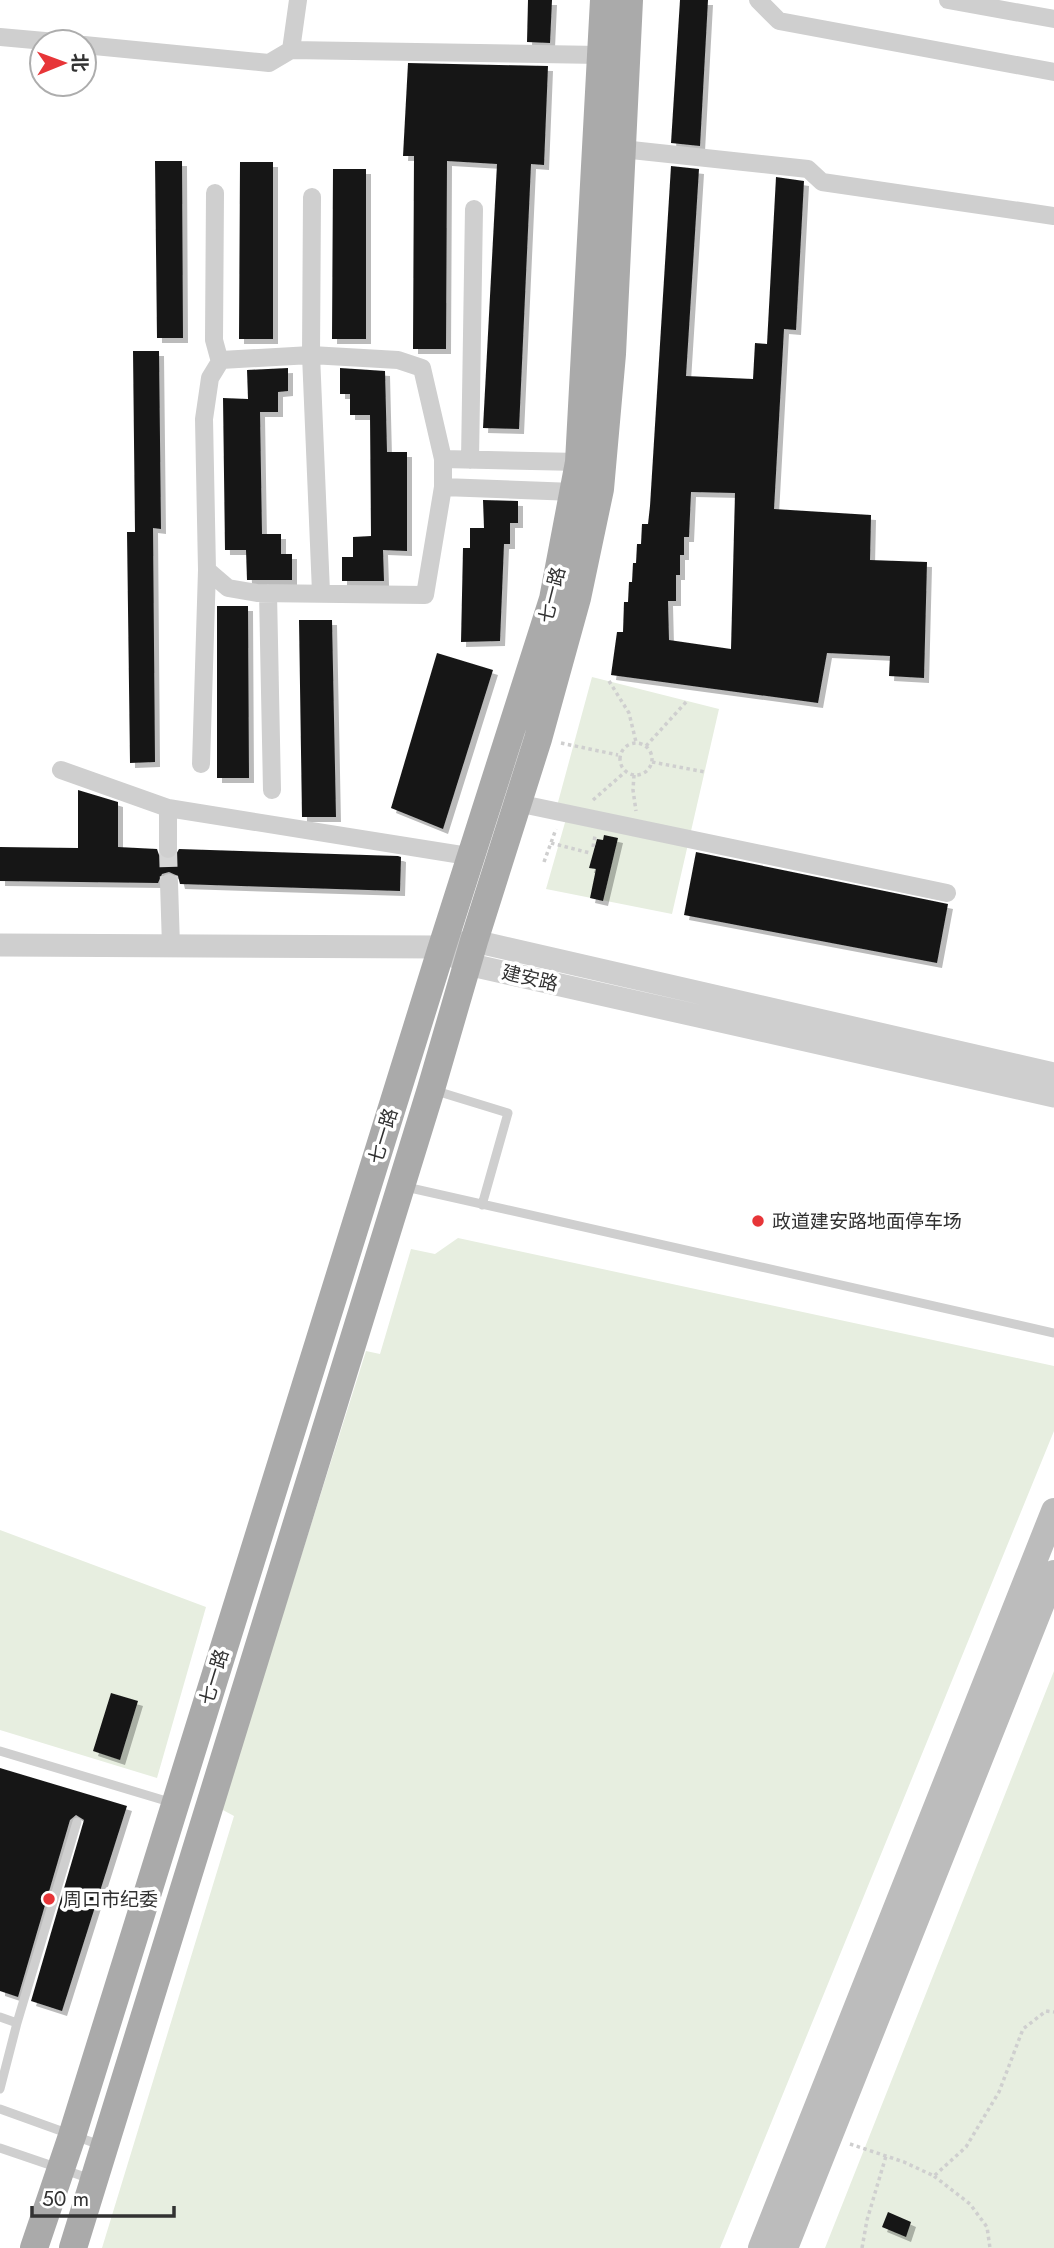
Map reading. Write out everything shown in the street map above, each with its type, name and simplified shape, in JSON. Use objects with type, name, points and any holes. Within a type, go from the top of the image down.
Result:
[{"type":"main road","name":"七一路","points":[[34,2248],[72,2136],[174,1803],[553,599],[579,462],[604,0]]},
{"type":"main road","name":"七一路","points":[[73,2248],[431,1089],[470,952],[538,739],[577,598],[600,489],[612,354],[629,0]]},
{"type":"main road","points":[[761,2248],[1054,1511]]},
{"type":"main road","points":[[785,2248],[1054,1573]]},
{"type":"street","points":[[291,50],[298,0]]},
{"type":"street","points":[[758,0],[779,21],[1054,72]]},
{"type":"street","points":[[948,0],[1054,19]]},
{"type":"street","points":[[0,37],[28,40]]},
{"type":"street","points":[[98,46],[269,63],[291,50],[601,55]]},
{"type":"street","points":[[622,149],[807,169],[822,182],[1054,216]]},
{"type":"street","points":[[215,193],[214,340],[220,362]]},
{"type":"street","points":[[312,197],[311,355],[321,592]]},
{"type":"street","points":[[470,460],[474,209]]},
{"type":"street","points":[[201,764],[207,570],[204,419],[210,378],[221,360],[311,355],[398,360],[422,368],[443,459],[443,487],[425,595],[268,593],[228,588],[207,570]]},
{"type":"street","points":[[443,459],[579,462]]},
{"type":"street","points":[[443,487],[574,492]]},
{"type":"street","points":[[268,593],[272,790]]},
{"type":"street","points":[[61,770],[168,808],[468,856]]},
{"type":"street","points":[[517,803],[947,893]]},
{"type":"street","points":[[168,808],[169,849]]},
{"type":"street","points":[[169,883],[170,946]]},
{"type":"street","points":[[0,945],[442,947]]},
{"type":"street","name":"建安路","points":[[442,947],[1054,1096]]},
{"type":"street","points":[[470,952],[1054,1074]]},
{"type":"lane","points":[[431,1089],[508,1113],[482,1205]]},
{"type":"lane","points":[[401,1186],[1054,1333]]},
{"type":"lane","points":[[0,1751],[174,1803]]},
{"type":"lane","points":[[0,2089],[77,1822]]},
{"type":"lane","points":[[0,2017],[17,2023]]},
{"type":"lane","points":[[0,2109],[105,2146]]},
{"type":"lane","points":[[0,2148],[95,2180]]},
{"type":"path","points":[[609,681],[629,713],[636,742]]},
{"type":"path","points":[[646,746],[687,701]]},
{"type":"path","points":[[538,739],[619,755]]},
{"type":"path","points":[[636,742],[646,746],[651,753],[652,762],[649,769],[634,775],[625,772],[619,755],[623,748],[636,742]]},
{"type":"path","points":[[652,762],[705,772]]},
{"type":"path","points":[[544,862],[562,813],[596,799],[625,772]]},
{"type":"path","points":[[634,775],[634,804],[644,830]]},
{"type":"path","points":[[551,843],[590,853]]},
{"type":"path","points":[[934,2176],[966,2147],[999,2092],[1023,2029],[1046,2011],[1054,2012]]},
{"type":"path","points":[[829,2137],[934,2176],[970,2204],[987,2227],[990,2248]]},
{"type":"path","points":[[862,2248],[866,2220],[886,2156]]},
{"type":"shaded area","points":[[592,677],[719,709],[672,914],[546,889],[566,819],[554,817]]},
{"type":"shaded area","points":[[458,1238],[1054,1366],[1054,1431],[720,2248],[102,2248],[234,1816],[221,1809],[366,1351],[380,1354],[411,1249],[435,1254]]},
{"type":"shaded area","points":[[0,1530],[206,1607],[157,1778],[0,1730]]},
{"type":"shaded area","points":[[1054,1671],[1054,2248],[825,2248]]},
{"type":"building","points":[[528,0],[552,0],[550,43],[527,42]]},
{"type":"building","points":[[680,0],[708,0],[700,146],[671,143]]},
{"type":"building","points":[[408,63],[548,66],[544,165],[531,164],[519,429],[483,428],[497,164],[447,161],[446,349],[413,349],[414,156],[403,156]]},
{"type":"building","points":[[155,161],[182,161],[183,338],[157,338]]},
{"type":"building","points":[[240,162],[273,162],[273,339],[239,339]]},
{"type":"building","points":[[671,166],[699,169],[686,376],[753,379],[755,343],[767,344],[776,177],[804,181],[796,330],[784,329],[774,509],[871,515],[870,560],[927,562],[924,678],[889,676],[890,656],[827,653],[818,703],[611,675],[617,632],[623,632],[624,602],[628,602],[637,544],[641,544],[642,524],[648,524]],"holes":[[[691,492],[735,493],[731,649],[669,640],[668,601],[676,601],[676,575],[680,575],[680,555],[684,555],[684,537],[689,537]]]},
{"type":"building","points":[[333,169],[366,169],[366,339],[332,339]]},
{"type":"building","points":[[133,351],[159,351],[161,529],[153,528],[155,762],[130,763],[127,532],[135,532]]},
{"type":"building","points":[[288,368],[288,391],[278,392],[278,412],[260,412],[262,534],[281,534],[281,554],[292,554],[292,580],[247,580],[246,550],[225,550],[223,398],[248,399],[247,370]]},
{"type":"building","points":[[340,368],[385,371],[387,452],[407,452],[407,551],[383,550],[384,581],[342,581],[342,557],[353,557],[353,537],[371,536],[370,415],[350,415],[350,394],[340,394]]},
{"type":"building","points":[[483,500],[518,501],[518,523],[510,523],[510,544],[504,544],[500,641],[461,642],[463,548],[470,548],[470,528],[484,528]]},
{"type":"building","points":[[217,606],[248,606],[249,778],[217,778]]},
{"type":"building","points":[[299,620],[332,620],[336,817],[302,817]]},
{"type":"building","points":[[437,653],[493,670],[443,829],[391,808]]},
{"type":"building","points":[[78,790],[118,802],[118,847],[157,849],[159,855],[167,860],[174,858],[179,849],[398,856],[401,857],[400,891],[180,884],[178,876],[169,872],[162,874],[158,883],[0,881],[0,847],[78,848]]},
{"type":"building","points":[[604,835],[618,838],[603,901],[590,898],[596,869],[589,868],[597,839],[603,840]]},
{"type":"building","points":[[696,852],[948,904],[937,963],[684,915]]},
{"type":"building","points":[[111,1693],[138,1701],[120,1760],[93,1751]]},
{"type":"building","name":"周口市纪委","points":[[0,1768],[127,1806],[62,2011],[31,2001],[84,1820],[76,1815],[70,1820],[18,1997],[0,1991]]},
{"type":"building","points":[[888,2212],[911,2222],[906,2237],[882,2227]]},
{"type":"tunnel","points":[[168,849],[169,883]]},
{"type":"place","name":"政道建安路地面停车场","points":[[758,1221]]},
{"type":"place","name":"周口市纪委","points":[[49,1899]]}]
